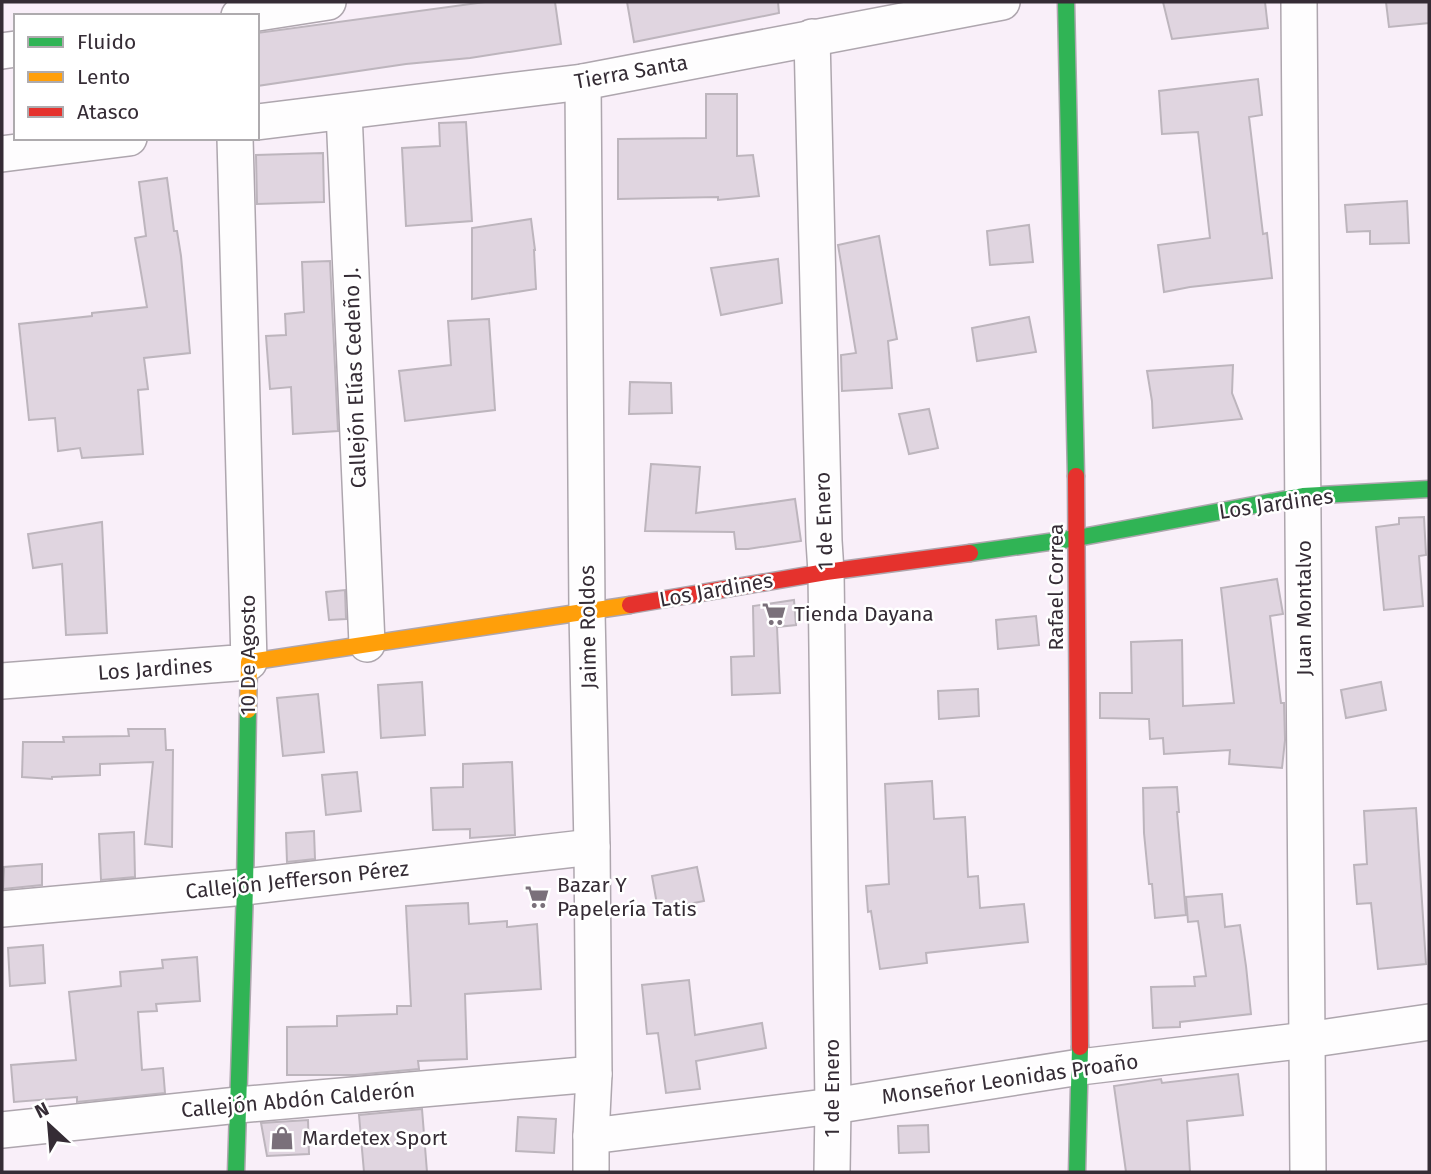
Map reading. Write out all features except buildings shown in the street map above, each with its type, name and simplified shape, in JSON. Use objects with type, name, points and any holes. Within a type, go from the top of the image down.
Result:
[{"type":"street","points":[[252,14],[328,2]]},
{"type":"street","name":"Tierra Santa","points":[[259,122],[583,82],[1002,2]]},
{"type":"street","name":"Rafael Correa","points":[[1066,2],[1077,538],[1080,1067],[1077,1172]]},
{"type":"street","name":"Juan Montalvo","points":[[1299,2],[1308,1172]]},
{"type":"street","name":"1 de Enero","points":[[813,37],[826,572],[832,1172]]},
{"type":"street","name":"Jaime Roldos","points":[[583,82],[594,1074],[591,1172]]},
{"type":"street","name":"Callejón Elías Cedeño J.","points":[[344,112],[367,643]]},
{"type":"street","points":[[2,154],[113,140]]},
{"type":"street","name":"10 De Agosto","points":[[235,140],[249,662],[236,1172]]},
{"type":"street","name":"Los Jardines","points":[[2,681],[249,662],[587,612],[826,572],[1077,538],[1303,496],[1429,489]]},
{"type":"street","name":"Callejón Jefferson Pérez","points":[[2,909],[245,887],[592,847]]},
{"type":"street","name":"Monseñor Leonidas Proaño","points":[[591,1136],[833,1106],[1080,1067],[1307,1040],[1429,1022]]},
{"type":"street","name":"Callejón Abdón Calderón","points":[[2,1130],[238,1105],[594,1074]]},
{"type":"traffic: fast","points":[[1066,2],[1076,476]]},
{"type":"traffic: fast","points":[[970,553],[1077,538],[1303,496],[1429,489]]},
{"type":"traffic: fast","points":[[236,1172],[248,710]]},
{"type":"traffic: fast","points":[[1077,1172],[1080,1047]]},
{"type":"traffic: slow","points":[[248,710],[249,662],[630,605]]},
{"type":"traffic: jam","points":[[1076,476],[1080,1047]]},
{"type":"traffic: jam","points":[[630,605],[826,572],[970,553]]},
{"type":"place","name":"Tienda Dayana","points":[[774,614]]},
{"type":"place","name":"Bazar Y Papelería Tatis","points":[[537,897]]},
{"type":"place","name":"Mardetex Sport","points":[[282,1138]]}]
